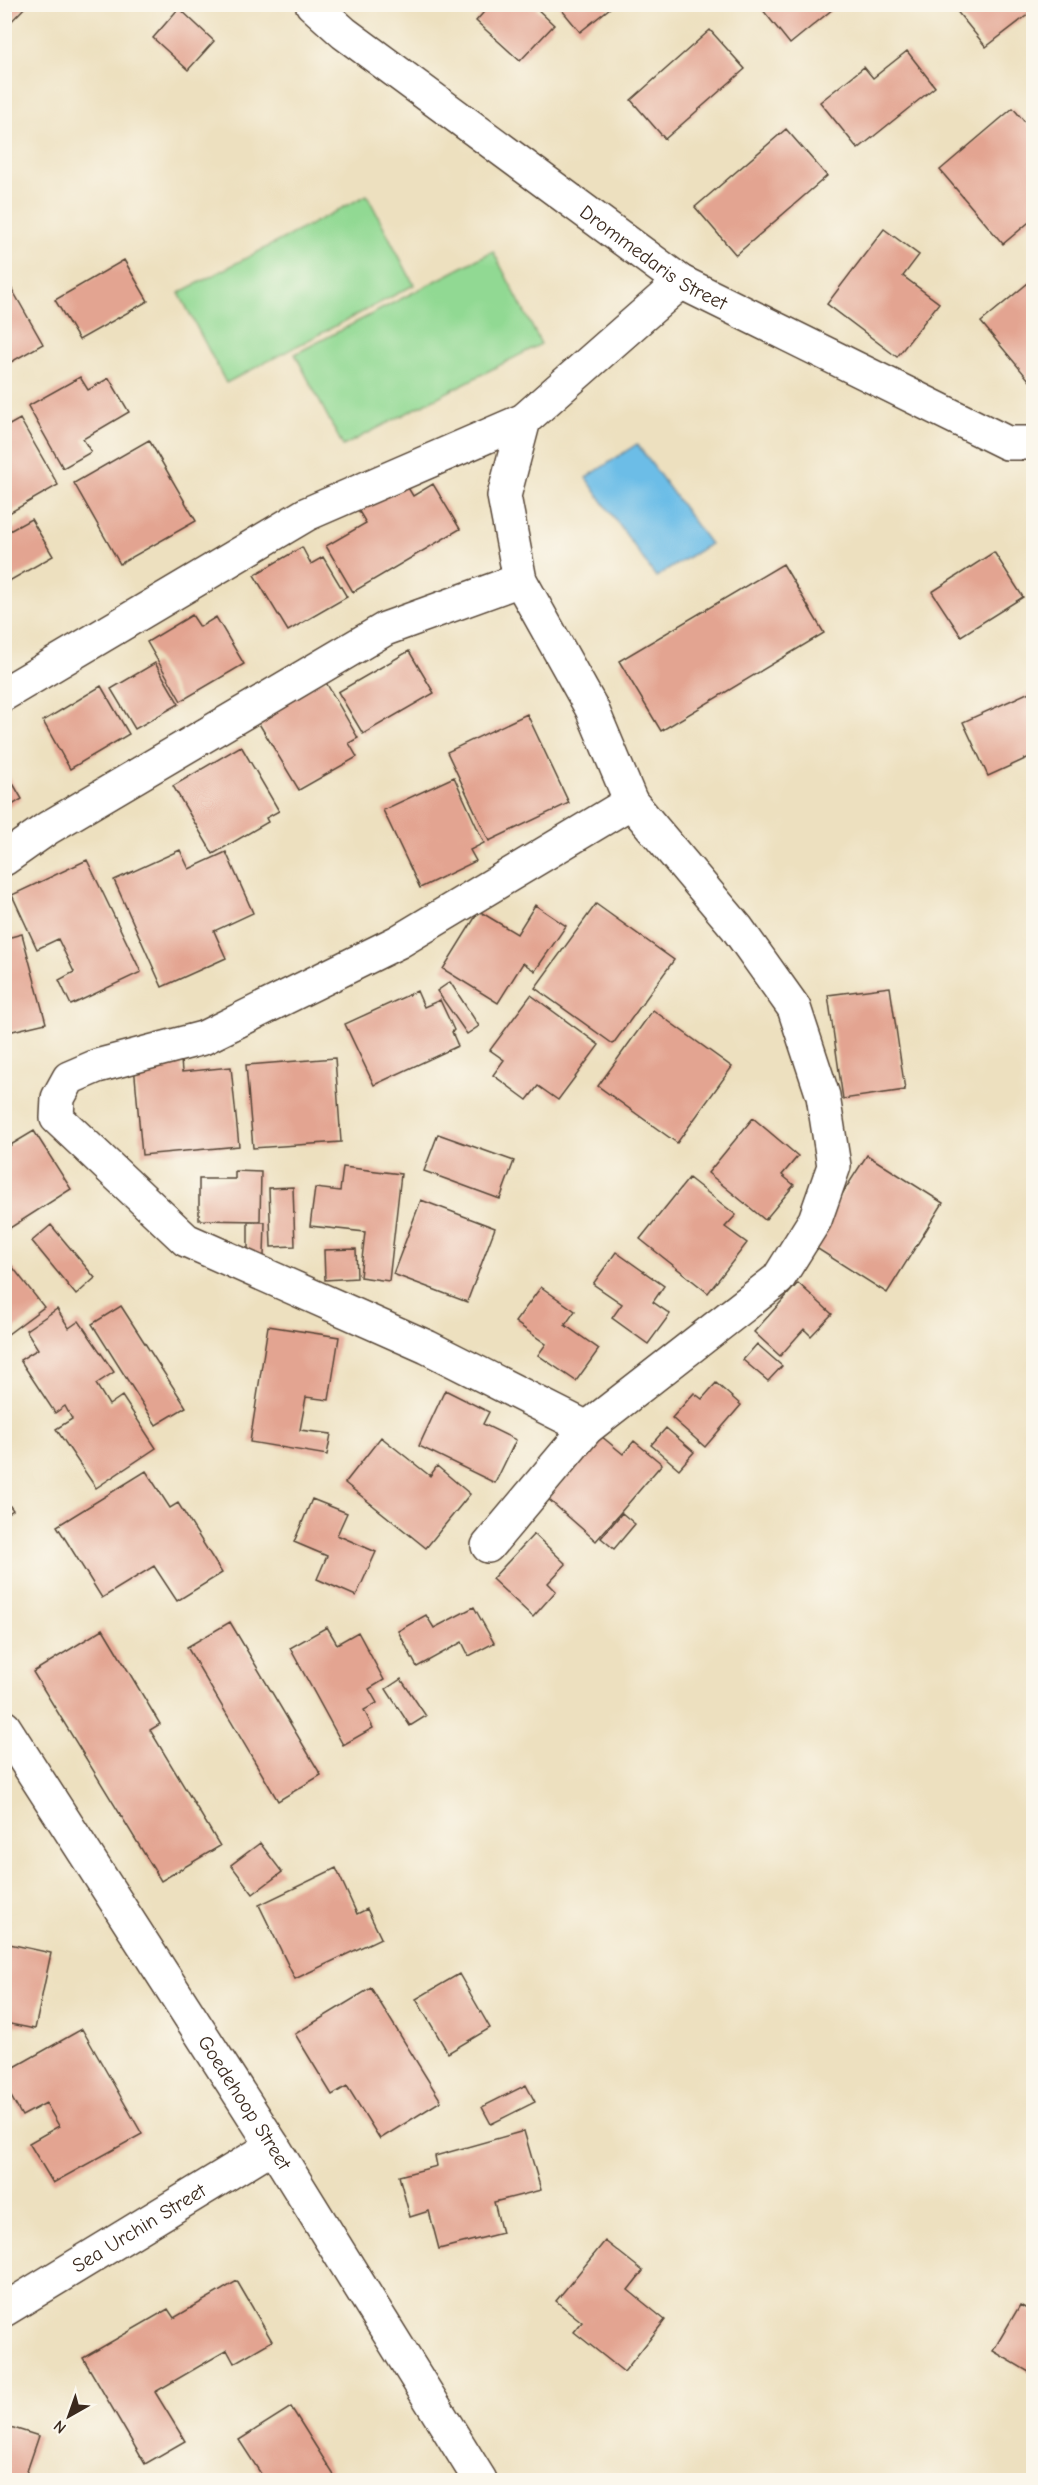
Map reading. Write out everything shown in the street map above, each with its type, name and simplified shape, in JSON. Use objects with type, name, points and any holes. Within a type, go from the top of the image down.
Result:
[{"type":"street","name":"Drommedaris Street","points":[[312,4],[344,33],[681,282],[1007,443],[1034,443]]},
{"type":"street","points":[[4,694],[307,514],[524,420],[681,282]]},
{"type":"street","points":[[488,1546],[587,1428],[778,1279],[815,1220],[834,1166],[823,1096],[794,1008],[737,928],[631,802],[592,709],[520,580],[504,496],[524,420]]},
{"type":"street","points":[[4,859],[48,828],[385,629],[520,580]]},
{"type":"street","points":[[587,1428],[427,1347],[186,1240],[57,1118],[58,1098],[69,1078],[97,1066],[203,1038],[398,942],[631,802]]},
{"type":"street","name":"Goedehoop Street","points":[[4,1727],[273,2146],[480,2481]]},
{"type":"street","name":"Sea Urchin Street","points":[[4,2310],[273,2146]]},
{"type":"green space","points":[[367,195],[414,285],[226,383],[179,293]]},
{"type":"green space","points":[[493,251],[541,344],[343,446],[295,354]]},
{"type":"water","points":[[637,444],[710,544],[656,577],[586,478]]},
{"type":"building","points":[[4,4],[28,4],[4,29]]},
{"type":"building","points":[[491,4],[532,4],[554,25],[520,61],[476,21]]},
{"type":"building","points":[[557,4],[615,4],[580,32]]},
{"type":"building","points":[[758,4],[839,4],[790,44]]},
{"type":"building","points":[[951,4],[1034,4],[1034,10],[986,47]]},
{"type":"building","points":[[179,8],[214,41],[188,70],[153,38]]},
{"type":"building","points":[[710,30],[745,69],[665,139],[631,100]]},
{"type":"building","points":[[907,51],[935,87],[858,149],[820,102],[864,67],[873,78]]},
{"type":"building","points":[[1013,108],[1034,133],[1034,218],[1003,244],[940,170]]},
{"type":"building","points":[[786,129],[827,176],[736,255],[695,207]]},
{"type":"building","points":[[884,229],[919,255],[903,276],[939,303],[897,357],[827,304]]},
{"type":"building","points":[[124,260],[148,301],[79,340],[55,300]]},
{"type":"building","points":[[1034,278],[1034,386],[981,322]]},
{"type":"building","points":[[9,284],[43,344],[4,366],[4,286]]},
{"type":"building","points":[[80,377],[88,390],[109,378],[129,412],[83,439],[91,452],[63,468],[28,406]]},
{"type":"building","points":[[20,419],[58,485],[4,516],[4,428]]},
{"type":"building","points":[[149,440],[196,521],[120,564],[74,483]]},
{"type":"building","points":[[404,481],[413,496],[433,484],[460,529],[353,592],[326,546],[366,523],[357,508]]},
{"type":"building","points":[[31,519],[53,556],[4,584],[4,534]]},
{"type":"building","points":[[302,547],[311,564],[323,557],[347,597],[288,631],[254,575]]},
{"type":"building","points":[[994,552],[1023,597],[961,636],[932,592]]},
{"type":"building","points":[[783,564],[824,633],[661,731],[619,661]]},
{"type":"building","points":[[192,615],[200,627],[216,617],[244,664],[181,701],[147,642]]},
{"type":"building","points":[[409,651],[434,693],[363,734],[338,692]]},
{"type":"building","points":[[155,663],[179,704],[135,729],[111,689]]},
{"type":"building","points":[[324,679],[358,738],[349,743],[357,757],[299,790],[252,712]]},
{"type":"building","points":[[101,686],[129,734],[70,769],[43,721]]},
{"type":"building","points":[[1034,690],[1034,755],[988,776],[963,722]]},
{"type":"building","points":[[527,714],[569,803],[489,841],[447,752]]},
{"type":"building","points":[[241,746],[279,811],[266,818],[268,822],[213,854],[173,786]]},
{"type":"building","points":[[4,768],[22,799],[4,810]]},
{"type":"building","points":[[454,777],[484,843],[470,850],[476,861],[420,888],[383,810]]},
{"type":"building","points":[[180,850],[189,869],[226,852],[253,913],[214,931],[226,958],[162,987],[114,880]]},
{"type":"building","points":[[87,860],[141,972],[71,1005],[59,980],[74,972],[58,939],[37,949],[12,895]]},
{"type":"building","points":[[596,904],[674,960],[613,1044],[535,988]]},
{"type":"building","points":[[535,905],[566,926],[535,971],[523,963],[498,1003],[443,969],[479,911],[517,934]]},
{"type":"building","points":[[22,934],[46,1023],[4,1033],[4,953],[10,952],[7,938]]},
{"type":"building","points":[[450,982],[479,1026],[467,1034],[437,991]]},
{"type":"building","points":[[890,987],[905,1090],[843,1099],[828,995]]},
{"type":"building","points":[[417,991],[424,1007],[440,1000],[454,1030],[452,1032],[458,1046],[374,1085],[345,1024]]},
{"type":"building","points":[[531,995],[599,1045],[558,1100],[538,1086],[527,1100],[493,1075],[504,1060],[490,1050]]},
{"type":"building","points":[[653,1010],[732,1067],[677,1143],[598,1086]]},
{"type":"building","points":[[335,1058],[341,1142],[253,1148],[246,1065]]},
{"type":"building","points":[[181,1060],[182,1072],[231,1067],[239,1146],[142,1155],[134,1065]]},
{"type":"building","points":[[753,1118],[798,1156],[782,1175],[794,1185],[765,1220],[708,1173]]},
{"type":"building","points":[[34,1131],[71,1189],[10,1228],[4,1219],[4,1149]]},
{"type":"building","points":[[438,1134],[514,1161],[500,1199],[424,1171]]},
{"type":"building","points":[[867,1155],[943,1203],[887,1293],[810,1244]]},
{"type":"building","points":[[343,1167],[401,1174],[389,1281],[360,1277],[365,1232],[310,1226],[315,1188],[340,1191]]},
{"type":"building","points":[[235,1171],[261,1172],[260,1221],[199,1220],[199,1179],[235,1179]]},
{"type":"building","points":[[689,1178],[736,1215],[725,1227],[747,1243],[708,1293],[640,1239]]},
{"type":"building","points":[[293,1187],[295,1246],[271,1247],[269,1188]]},
{"type":"building","points":[[421,1200],[495,1228],[467,1302],[393,1274]]},
{"type":"building","points":[[248,1222],[265,1222],[264,1256],[248,1255]]},
{"type":"building","points":[[51,1225],[95,1278],[76,1295],[32,1241]]},
{"type":"building","points":[[356,1249],[357,1278],[325,1280],[324,1250]]},
{"type":"building","points":[[616,1252],[664,1286],[653,1302],[670,1314],[648,1344],[612,1318],[622,1304],[593,1284]]},
{"type":"building","points":[[7,1260],[44,1307],[4,1337],[4,1261]]},
{"type":"building","points":[[798,1283],[832,1314],[811,1336],[804,1329],[780,1356],[754,1332]]},
{"type":"building","points":[[541,1287],[575,1311],[565,1325],[599,1349],[576,1381],[538,1355],[546,1344],[515,1322]]},
{"type":"building","points":[[121,1306],[186,1407],[156,1425],[92,1324]]},
{"type":"building","points":[[57,1309],[69,1328],[79,1321],[114,1372],[96,1384],[109,1405],[122,1396],[156,1448],[96,1488],[56,1429],[72,1419],[65,1406],[55,1413],[20,1360],[38,1349],[26,1330]]},
{"type":"building","points":[[268,1326],[339,1337],[329,1400],[306,1397],[300,1430],[331,1434],[327,1455],[250,1442]]},
{"type":"building","points":[[757,1344],[782,1366],[768,1381],[743,1360]]},
{"type":"building","points":[[716,1383],[741,1405],[705,1447],[672,1418],[694,1393],[702,1399]]},
{"type":"building","points":[[445,1390],[489,1412],[483,1424],[516,1440],[495,1483],[419,1446]]},
{"type":"building","points":[[666,1428],[694,1452],[679,1469],[651,1445]]},
{"type":"building","points":[[601,1436],[623,1454],[634,1441],[662,1464],[596,1541],[547,1498]]},
{"type":"building","points":[[381,1437],[430,1476],[437,1466],[470,1494],[426,1548],[345,1483]]},
{"type":"building","points":[[146,1471],[170,1508],[178,1503],[222,1573],[177,1601],[154,1566],[102,1598],[57,1526]]},
{"type":"building","points":[[4,1498],[13,1510],[4,1516]]},
{"type":"building","points":[[312,1499],[347,1513],[337,1535],[376,1552],[356,1596],[317,1579],[327,1556],[294,1542]]},
{"type":"building","points":[[622,1513],[635,1524],[614,1549],[601,1538]]},
{"type":"building","points":[[534,1534],[566,1564],[548,1583],[556,1591],[533,1617],[492,1579]]},
{"type":"building","points":[[474,1607],[494,1643],[469,1656],[462,1642],[417,1667],[398,1631],[426,1615],[434,1628]]},
{"type":"building","points":[[230,1622],[321,1775],[278,1801],[187,1647]]},
{"type":"building","points":[[327,1627],[337,1644],[358,1632],[384,1680],[369,1689],[377,1703],[364,1710],[373,1728],[343,1745],[290,1648]]},
{"type":"building","points":[[103,1629],[160,1724],[150,1730],[220,1846],[161,1881],[33,1672]]},
{"type":"building","points":[[401,1679],[426,1716],[410,1726],[386,1689]]},
{"type":"building","points":[[260,1843],[282,1872],[253,1894],[231,1865]]},
{"type":"building","points":[[336,1868],[357,1914],[367,1909],[381,1938],[295,1979],[259,1905]]},
{"type":"building","points":[[5,1943],[51,1953],[35,2029],[5,2023]]},
{"type":"building","points":[[459,1974],[490,2028],[448,2053],[416,1999]]},
{"type":"building","points":[[371,1988],[441,2101],[380,2139],[347,2086],[332,2095],[295,2034]]},
{"type":"building","points":[[82,2029],[142,2134],[53,2183],[29,2143],[59,2126],[46,2103],[22,2116],[4,2084],[4,2073]]},
{"type":"building","points":[[526,2085],[535,2102],[491,2124],[482,2107]]},
{"type":"building","points":[[524,2131],[541,2190],[494,2202],[502,2233],[439,2249],[429,2211],[410,2217],[399,2176],[437,2166],[435,2156]]},
{"type":"building","points":[[605,2241],[643,2271],[628,2290],[665,2320],[624,2372],[574,2332],[582,2322],[556,2301]]},
{"type":"building","points":[[237,2281],[272,2341],[234,2363],[227,2350],[155,2392],[185,2441],[145,2464],[83,2358],[168,2309],[174,2318]]},
{"type":"building","points":[[1020,2305],[1034,2313],[1034,2375],[993,2351]]},
{"type":"building","points":[[291,2407],[337,2480],[265,2480],[239,2440]]},
{"type":"building","points":[[4,2425],[39,2436],[24,2480],[4,2480]]}]
